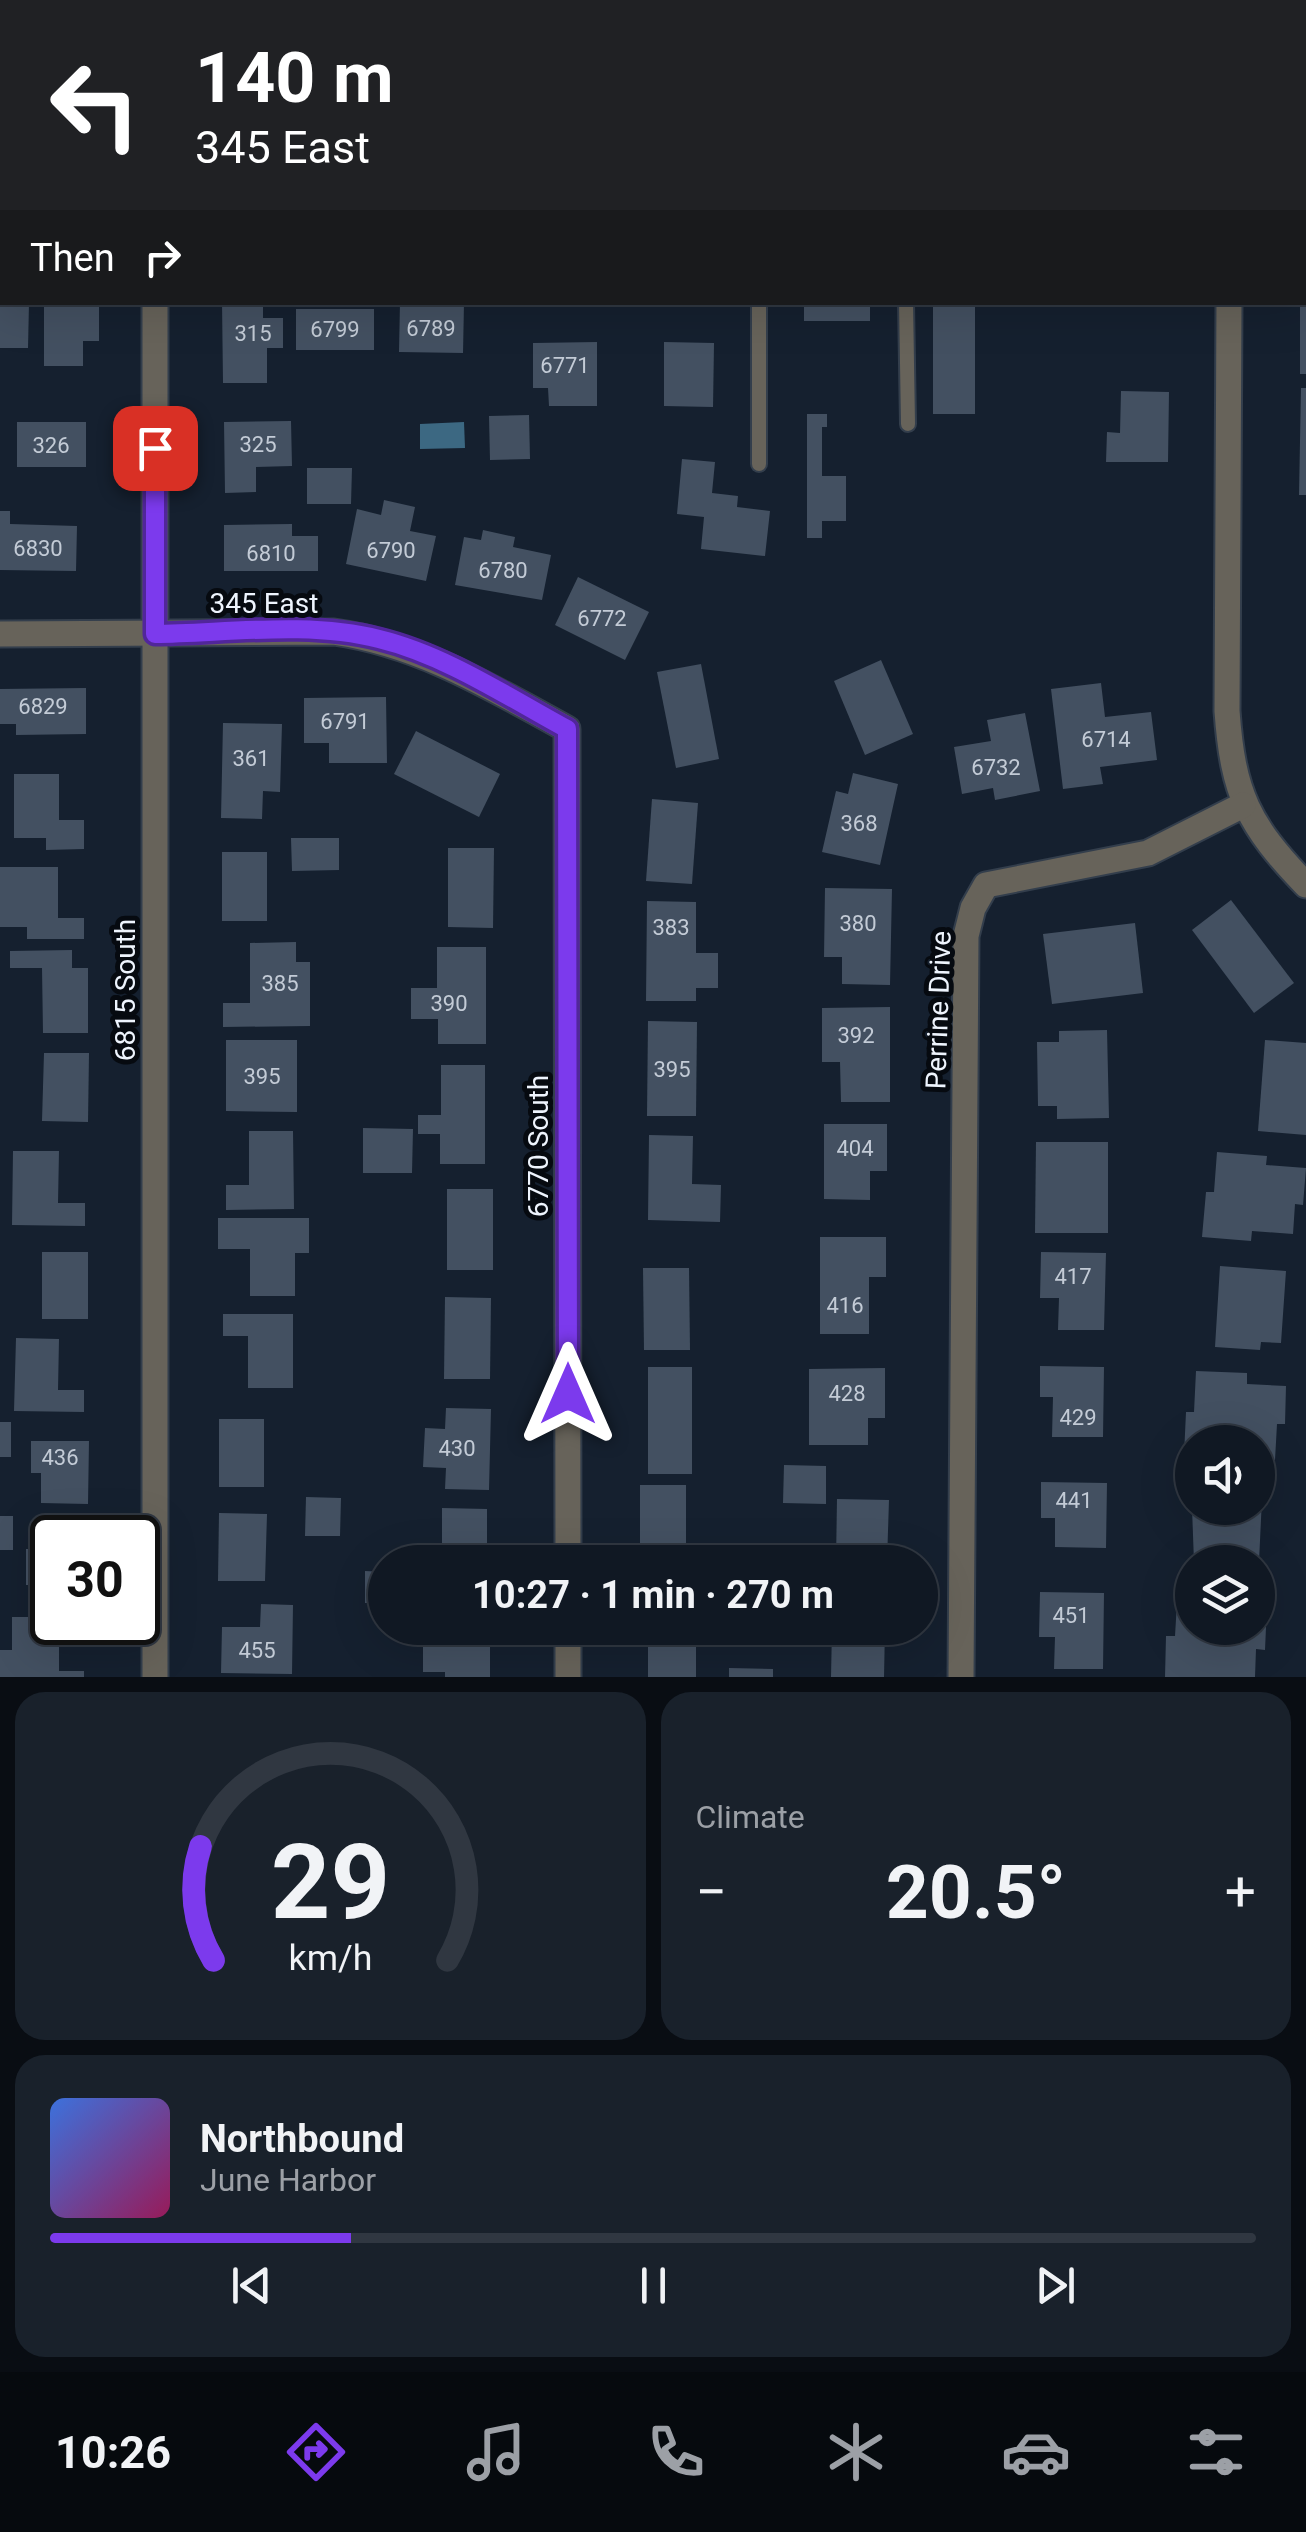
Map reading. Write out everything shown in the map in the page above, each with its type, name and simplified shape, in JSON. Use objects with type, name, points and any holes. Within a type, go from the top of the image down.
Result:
[{"type":"street","name":"6815 South","points":[[155,305],[156,1677]]},
{"type":"street","points":[[1229,305],[1230,764],[1243,805],[1278,856],[1306,885]]},
{"type":"street","name":"345 East","points":[[0,634],[334,632],[377,638],[411,649],[567,729]]},
{"type":"street","name":"6770 South","points":[[567,729],[568,1545]]},
{"type":"street","name":"Perrine Drive","points":[[962,1677],[966,936],[973,908],[986,886],[1148,853],[1198,832],[1243,805]]},
{"type":"street","points":[[568,1645],[568,1677]]},
{"type":"lane","points":[[758,464],[759,305]]},
{"type":"lane","points":[[906,305],[908,424]]},
{"type":"water","points":[[464,422],[465,448],[420,449],[420,424]]},
{"type":"building","points":[[0,305],[29,305],[28,348],[0,348]]},
{"type":"building","points":[[44,305],[99,305],[99,341],[83,341],[83,366],[44,366]]},
{"type":"building","points":[[222,305],[263,305],[263,318],[283,318],[283,348],[267,348],[267,383],[223,383]]},
{"type":"building","points":[[400,305],[464,305],[463,353],[399,352]]},
{"type":"building","points":[[804,305],[870,305],[870,321],[804,321]]},
{"type":"building","points":[[933,305],[975,305],[975,414],[933,414]]},
{"type":"building","points":[[1300,305],[1306,305],[1306,374],[1300,374]]},
{"type":"building","points":[[296,309],[374,309],[374,350],[296,350]]},
{"type":"building","points":[[597,342],[597,406],[549,406],[548,388],[533,388],[533,343]]},
{"type":"building","points":[[664,342],[714,343],[713,407],[664,406]]},
{"type":"building","points":[[1301,388],[1306,388],[1306,495],[1299,495]]},
{"type":"building","points":[[1121,391],[1169,392],[1168,462],[1106,462],[1107,432],[1120,433]]},
{"type":"building","points":[[807,414],[827,414],[827,427],[822,427],[822,476],[846,476],[846,521],[822,521],[822,538],[807,538]]},
{"type":"building","points":[[529,415],[530,459],[490,460],[489,416]]},
{"type":"building","points":[[291,421],[292,466],[256,467],[256,492],[225,493],[224,422]]},
{"type":"building","points":[[17,422],[86,422],[86,467],[17,467]]},
{"type":"building","points":[[682,459],[715,462],[712,493],[738,496],[737,507],[770,511],[765,556],[701,549],[704,517],[677,514]]},
{"type":"building","points":[[307,468],[352,468],[351,504],[307,504]]},
{"type":"building","points":[[384,500],[415,507],[410,531],[436,536],[426,581],[346,564],[357,509],[381,515]]},
{"type":"building","points":[[0,511],[10,511],[10,524],[77,526],[76,571],[0,570]]},
{"type":"building","points":[[292,524],[292,536],[318,536],[318,571],[224,571],[224,525]]},
{"type":"building","points":[[483,530],[515,537],[513,547],[551,555],[542,600],[455,585],[464,537],[481,540]]},
{"type":"building","points":[[578,577],[649,612],[625,660],[555,625]]},
{"type":"building","points":[[881,660],[913,734],[865,755],[834,681]]},
{"type":"building","points":[[701,664],[719,759],[676,768],[657,672]]},
{"type":"building","points":[[1101,683],[1105,717],[1151,712],[1157,760],[1100,767],[1103,784],[1063,789],[1051,689]]},
{"type":"building","points":[[86,688],[86,734],[16,735],[16,724],[0,724],[0,689]]},
{"type":"building","points":[[386,697],[387,763],[329,763],[329,743],[304,743],[304,698]]},
{"type":"building","points":[[1025,713],[1040,791],[995,800],[993,788],[962,794],[954,747],[991,741],[987,720]]},
{"type":"building","points":[[223,723],[282,724],[280,792],[263,791],[262,819],[221,818]]},
{"type":"building","points":[[416,731],[500,774],[479,817],[394,774]]},
{"type":"building","points":[[853,773],[898,784],[880,865],[822,852],[836,791],[848,794]]},
{"type":"building","points":[[14,774],[59,774],[59,820],[84,820],[84,849],[46,850],[46,838],[14,838]]},
{"type":"building","points":[[652,799],[698,803],[692,884],[646,881]]},
{"type":"building","points":[[291,838],[339,838],[339,870],[292,871]]},
{"type":"building","points":[[448,848],[494,848],[493,928],[448,927]]},
{"type":"building","points":[[222,852],[267,852],[267,921],[222,921]]},
{"type":"building","points":[[0,867],[58,867],[58,918],[84,918],[84,939],[27,939],[27,927],[0,927]]},
{"type":"building","points":[[825,888],[892,889],[890,985],[842,984],[842,957],[824,957]]},
{"type":"building","points":[[1231,900],[1294,983],[1254,1013],[1192,930]]},
{"type":"building","points":[[647,901],[696,902],[696,953],[718,953],[718,988],[696,988],[696,1001],[646,1001]]},
{"type":"building","points":[[1135,923],[1143,993],[1052,1004],[1043,934]]},
{"type":"building","points":[[296,942],[296,962],[310,962],[310,1026],[223,1027],[223,1003],[250,1003],[250,943]]},
{"type":"building","points":[[437,947],[486,947],[486,1044],[438,1044],[438,1019],[411,1019],[411,988],[437,988]]},
{"type":"building","points":[[72,950],[72,968],[88,968],[88,1033],[43,1033],[42,968],[10,968],[10,951]]},
{"type":"building","points":[[890,1007],[890,1102],[841,1102],[840,1062],[822,1062],[822,1008]]},
{"type":"building","points":[[648,1021],[697,1022],[696,1116],[647,1116]]},
{"type":"building","points":[[1107,1030],[1109,1118],[1057,1119],[1057,1106],[1038,1106],[1037,1042],[1059,1042],[1059,1031]]},
{"type":"building","points":[[226,1040],[297,1040],[297,1112],[226,1111]]},
{"type":"building","points":[[1265,1040],[1306,1043],[1306,1135],[1258,1131]]},
{"type":"building","points":[[44,1053],[89,1053],[88,1122],[42,1121]]},
{"type":"building","points":[[441,1065],[485,1065],[485,1164],[440,1164],[440,1134],[418,1134],[418,1115],[441,1115]]},
{"type":"building","points":[[824,1124],[887,1124],[887,1171],[870,1171],[870,1200],[824,1199]]},
{"type":"building","points":[[363,1128],[413,1129],[412,1173],[363,1173]]},
{"type":"building","points":[[249,1131],[293,1131],[294,1209],[226,1210],[226,1185],[249,1185]]},
{"type":"building","points":[[649,1135],[693,1136],[692,1184],[721,1185],[720,1222],[648,1220]]},
{"type":"building","points":[[1036,1142],[1108,1142],[1108,1233],[1035,1233]]},
{"type":"building","points":[[13,1151],[59,1151],[58,1203],[85,1203],[85,1226],[12,1225]]},
{"type":"building","points":[[1217,1152],[1267,1156],[1266,1165],[1306,1168],[1303,1205],[1295,1204],[1293,1234],[1252,1231],[1251,1241],[1202,1237],[1206,1192],[1214,1192]]},
{"type":"building","points":[[447,1189],[493,1189],[493,1270],[447,1270]]},
{"type":"building","points":[[218,1218],[309,1218],[309,1253],[295,1253],[295,1296],[250,1296],[250,1249],[218,1249]]},
{"type":"building","points":[[820,1237],[886,1237],[886,1277],[869,1277],[869,1334],[820,1334]]},
{"type":"building","points":[[42,1252],[88,1252],[88,1319],[42,1319]]},
{"type":"building","points":[[1041,1252],[1106,1253],[1104,1330],[1058,1330],[1059,1298],[1040,1298]]},
{"type":"building","points":[[1220,1266],[1286,1271],[1281,1343],[1261,1342],[1260,1350],[1215,1347]]},
{"type":"building","points":[[643,1268],[689,1268],[690,1350],[644,1350]]},
{"type":"building","points":[[445,1297],[491,1298],[490,1379],[444,1379]]},
{"type":"building","points":[[223,1314],[293,1314],[293,1388],[248,1388],[248,1336],[223,1336]]},
{"type":"building","points":[[16,1338],[59,1339],[58,1390],[84,1390],[84,1412],[14,1411]]},
{"type":"building","points":[[1040,1366],[1104,1367],[1103,1437],[1052,1437],[1053,1397],[1040,1397]]},
{"type":"building","points":[[648,1367],[692,1367],[692,1474],[648,1474]]},
{"type":"building","points":[[885,1368],[885,1418],[868,1418],[868,1445],[809,1445],[809,1369]]},
{"type":"building","points":[[1196,1371],[1247,1373],[1247,1384],[1286,1386],[1285,1424],[1277,1424],[1275,1460],[1275,1425],[1185,1425],[1186,1412],[1194,1412]]},
{"type":"building","points":[[446,1408],[491,1409],[489,1490],[445,1489],[446,1468],[423,1467],[425,1428],[445,1429]]},
{"type":"building","points":[[219,1419],[264,1419],[264,1487],[219,1487]]},
{"type":"building","points":[[0,1422],[11,1422],[11,1457],[0,1457]]},
{"type":"building","points":[[31,1441],[89,1441],[88,1504],[41,1503],[41,1473],[31,1473]]},
{"type":"building","points":[[784,1465],[826,1466],[826,1504],[783,1503]]},
{"type":"building","points":[[1041,1482],[1107,1483],[1106,1548],[1055,1547],[1055,1518],[1041,1518]]},
{"type":"building","points":[[640,1485],[686,1485],[686,1545],[640,1545]]},
{"type":"building","points":[[306,1497],[341,1498],[340,1536],[305,1536]]},
{"type":"building","points":[[837,1499],[889,1500],[888,1545],[836,1545]]},
{"type":"building","points":[[442,1508],[487,1509],[487,1545],[442,1545]]},
{"type":"building","points":[[219,1513],[267,1514],[265,1581],[218,1581]]},
{"type":"building","points":[[0,1516],[13,1516],[13,1550],[0,1550]]},
{"type":"building","points":[[1193,1525],[1261,1525],[1260,1545],[1193,1545]]},
{"type":"building","points":[[26,1549],[30,1549],[30,1585],[26,1585]]},
{"type":"building","points":[[365,1571],[368,1603],[365,1603]]},
{"type":"building","points":[[1040,1592],[1104,1593],[1103,1669],[1054,1669],[1055,1637],[1039,1637]]},
{"type":"building","points":[[261,1604],[293,1605],[292,1674],[221,1673],[222,1627],[260,1627]]},
{"type":"building","points":[[12,1617],[30,1617],[30,1645],[59,1645],[59,1671],[84,1671],[84,1677],[0,1677],[0,1650],[12,1650]]},
{"type":"building","points":[[1166,1636],[1175,1636],[1175,1645],[1265,1645],[1265,1650],[1256,1649],[1255,1677],[1165,1677]]},
{"type":"building","points":[[423,1645],[490,1645],[490,1677],[445,1677],[445,1672],[423,1672]]},
{"type":"building","points":[[648,1645],[696,1645],[696,1677],[648,1677]]},
{"type":"building","points":[[832,1645],[885,1645],[884,1677],[831,1677]]},
{"type":"building","points":[[729,1668],[773,1669],[773,1677],[729,1677]]},
{"type":"route","points":[[155,448],[155,634],[334,632],[377,638],[411,649],[567,729],[568,1394]]}]
